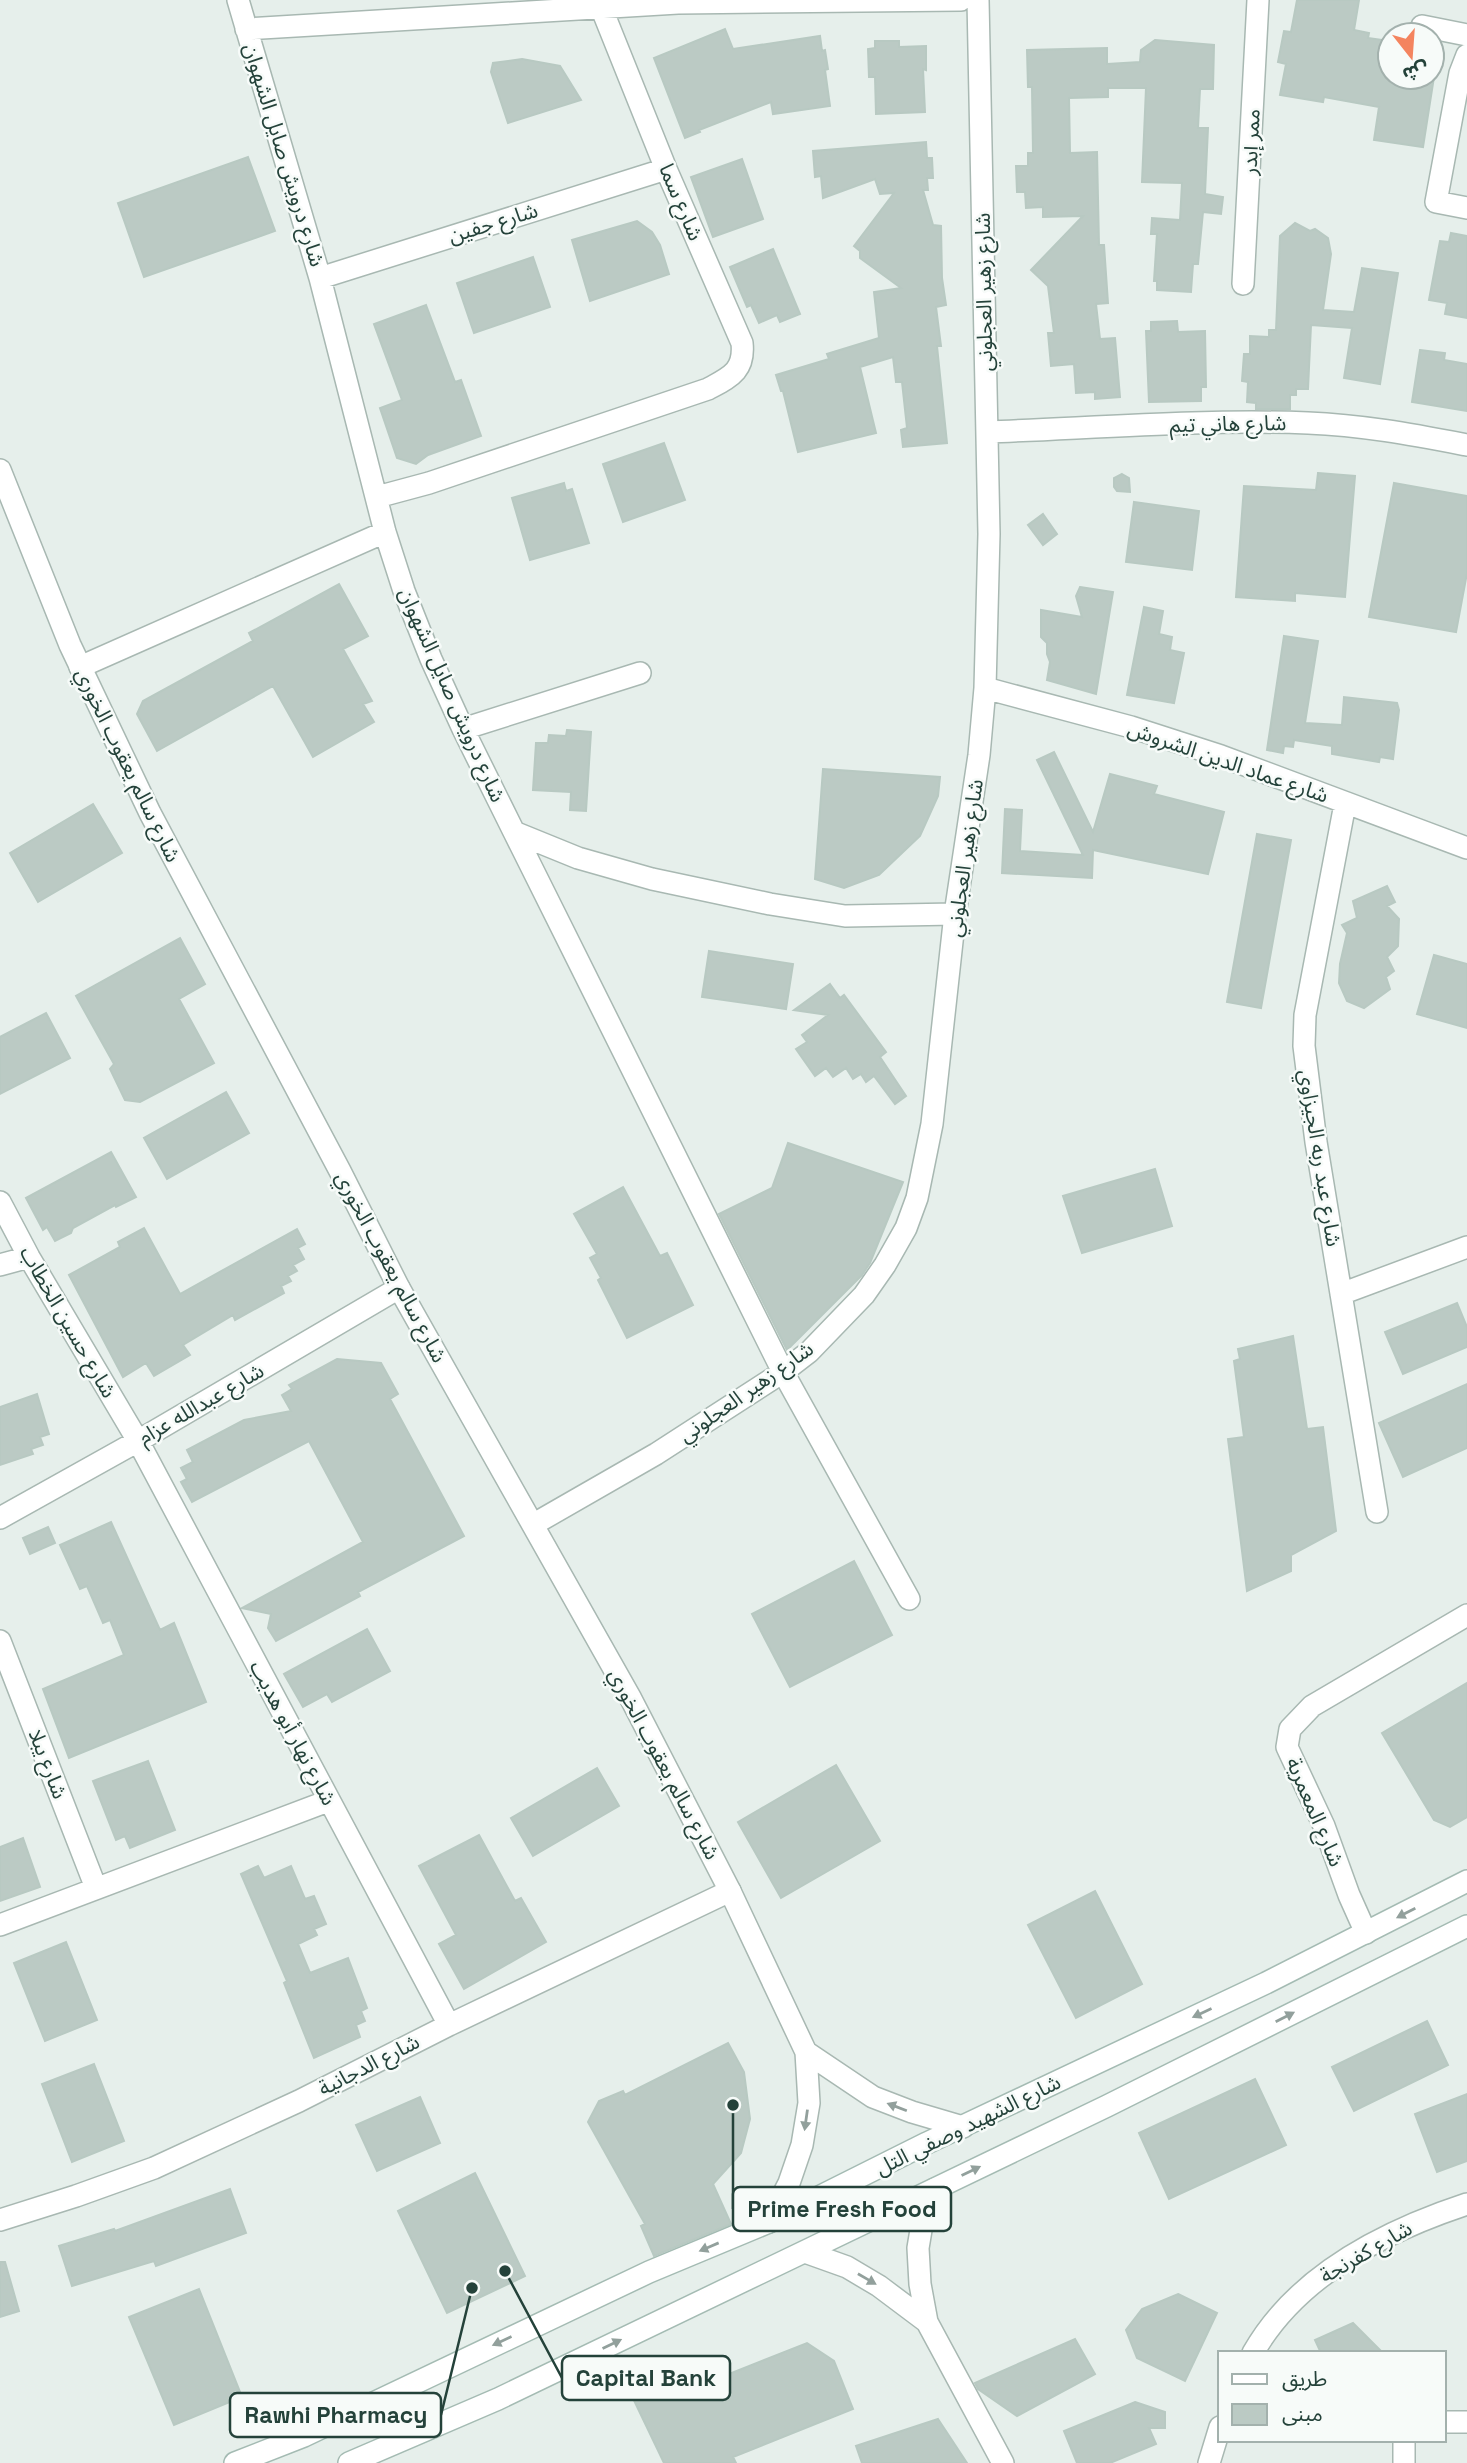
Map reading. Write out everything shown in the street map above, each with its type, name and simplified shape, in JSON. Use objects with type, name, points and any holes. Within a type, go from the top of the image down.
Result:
[{"type":"street","name":"شارع درويش صايل الشهوان","points":[[238,0],[320,278],[385,532],[404,591],[431,659],[463,729],[783,1372],[909,1600]]},
{"type":"street","points":[[246,29],[677,1],[961,0]]},
{"type":"street","name":"شارع زهير العجلوني","points":[[534,1524],[656,1454],[783,1372],[809,1352],[864,1295],[906,1228],[917,1198],[927,1158],[955,914],[979,755],[985,688],[989,534],[978,0]]},
{"type":"street","name":"ممر إبدر","points":[[1243,285],[1258,0]]},
{"type":"street","name":"شارع سما","points":[[377,497],[429,483],[708,389],[730,377],[740,366],[744,354],[742,343],[666,169],[601,7]]},
{"type":"street","points":[[1446,31],[1467,35]]},
{"type":"street","points":[[1467,55],[1460,73],[1436,202],[1467,208]]},
{"type":"street","name":"شارع جفين","points":[[320,278],[666,169]]},
{"type":"street","name":"شارع هاني تيم","points":[[987,432],[1242,422],[1310,423],[1388,430],[1467,445]]},
{"type":"street","name":"شارع سالم يعقوب الخوري","points":[[0,470],[80,667],[150,813],[400,1288],[631,1699],[730,1891],[806,2052],[809,2103],[802,2145],[789,2183],[769,2222]]},
{"type":"street","points":[[80,667],[385,532]]},
{"type":"street","points":[[463,729],[640,673]]},
{"type":"street","name":"شارع عماد الدين الشروش","points":[[985,688],[1131,727],[1221,756],[1467,848]]},
{"type":"street","name":"شارع عبد ربه الجيزاوي","points":[[1345,804],[1305,1015],[1304,1045],[1316,1142],[1377,1512]]},
{"type":"street","points":[[514,832],[578,858],[652,879],[771,904],[845,916],[955,914]]},
{"type":"street","name":"شارع حسين الخطاب","points":[[0,1202],[29,1257],[138,1441]]},
{"type":"street","points":[[1341,1294],[1467,1247]]},
{"type":"street","points":[[0,1265],[29,1257]]},
{"type":"street","name":"شارع عبدالله عزام","points":[[0,1518],[400,1288]]},
{"type":"street","name":"شارع نهار أبو هديب","points":[[138,1441],[449,2025]]},
{"type":"street","name":"شارع المعمرية","points":[[1366,1933],[1324,1826],[1287,1747],[1287,1737],[1290,1729],[1312,1706],[1467,1615]]},
{"type":"street","name":"شارع يبلا","points":[[0,1641],[96,1888]]},
{"type":"street","points":[[0,1925],[328,1801]]},
{"type":"street","name":"شارع الشهيد وصفي التل","points":[[236,2463],[304,2436],[649,2272],[769,2222],[1366,1933],[1467,1881]]},
{"type":"street","name":"شارع الدجانية","points":[[0,2220],[155,2168],[299,2101],[449,2025],[730,1891]]},
{"type":"street","name":"شارع الشهيد وصفي التل","points":[[349,2463],[498,2399],[805,2252],[1107,2106],[1467,1926]]},
{"type":"street","points":[[806,2052],[873,2097],[962,2127]]},
{"type":"street","points":[[935,2189],[923,2218],[918,2248],[920,2284],[927,2322],[1003,2463]]},
{"type":"street","name":"شارع كفرنجة","points":[[1254,2351],[1264,2334],[1289,2305],[1321,2276],[1375,2242],[1433,2215],[1467,2204]]},
{"type":"street","points":[[805,2252],[858,2273],[927,2322]]},
{"type":"street","points":[[1446,2422],[1467,2422]]},
{"type":"street","points":[[1209,2463],[1218,2438]]},
{"type":"street","points":[[1404,2442],[1404,2463]]},
{"type":"building","points":[[1297,0],[1359,0],[1354,30],[1369,33],[1368,38],[1376,39],[1376,91],[1432,91],[1423,147],[1374,140],[1379,107],[1324,97],[1323,102],[1280,95],[1286,64],[1278,62],[1284,31],[1291,32]]},
{"type":"building","points":[[725,29],[733,49],[820,36],[828,69],[825,70],[830,106],[773,114],[771,102],[685,138],[654,58]]},
{"type":"building","points":[[1155,40],[1214,45],[1213,89],[1200,89],[1198,128],[1208,128],[1205,194],[1223,197],[1221,214],[1203,212],[1198,264],[1193,264],[1191,292],[1157,290],[1157,281],[1154,281],[1157,234],[1151,234],[1152,218],[1180,220],[1182,183],[1142,182],[1146,88],[1108,88],[1108,97],[1069,98],[1070,153],[1097,152],[1099,245],[1104,245],[1108,303],[1096,304],[1100,339],[1115,338],[1120,397],[1095,399],[1095,392],[1076,393],[1074,364],[1051,366],[1048,333],[1054,333],[1048,286],[1031,270],[1083,216],[1043,217],[1043,207],[1026,208],[1025,192],[1017,192],[1016,166],[1028,166],[1028,153],[1033,153],[1032,87],[1028,87],[1027,50],[1107,48],[1107,64],[1140,62],[1141,50]]},
{"type":"building","points":[[875,41],[899,41],[899,47],[926,46],[926,70],[923,69],[925,112],[876,114],[875,77],[869,77],[868,49],[875,48]]},
{"type":"building","points":[[522,59],[560,66],[581,100],[508,123],[491,72],[493,63]]},
{"type":"building","points":[[926,142],[927,158],[932,158],[933,178],[927,178],[928,190],[923,190],[933,225],[941,226],[942,278],[946,305],[936,307],[941,346],[937,346],[947,443],[903,447],[901,430],[907,428],[902,382],[896,382],[893,357],[860,367],[876,433],[798,452],[783,391],[776,375],[829,359],[827,354],[879,338],[874,292],[901,288],[860,258],[860,251],[854,246],[894,193],[880,194],[875,179],[823,198],[821,176],[815,177],[813,151]]},
{"type":"building","points":[[248,157],[275,231],[144,277],[118,203]]},
{"type":"building","points":[[742,159],[763,219],[713,237],[691,177]]},
{"type":"building","points":[[637,221],[652,232],[660,245],[669,274],[590,301],[572,240]]},
{"type":"building","points":[[1295,223],[1310,231],[1315,229],[1328,238],[1331,254],[1323,310],[1354,312],[1362,268],[1398,273],[1380,384],[1344,378],[1352,328],[1311,325],[1308,389],[1296,389],[1296,395],[1290,395],[1290,409],[1256,409],[1256,403],[1247,402],[1248,382],[1242,381],[1244,354],[1250,354],[1250,336],[1269,337],[1269,330],[1276,330],[1280,236]]},
{"type":"building","points":[[1451,233],[1467,236],[1467,318],[1445,314],[1447,303],[1429,300],[1440,241],[1449,242]]},
{"type":"building","points":[[773,249],[800,314],[780,322],[777,315],[759,323],[751,305],[747,307],[730,267]]},
{"type":"building","points":[[533,257],[550,307],[474,333],[457,283]]},
{"type":"building","points":[[426,305],[455,382],[461,380],[481,436],[428,455],[416,464],[397,458],[380,408],[402,400],[374,324]]},
{"type":"building","points":[[1177,321],[1178,332],[1205,331],[1206,387],[1201,387],[1201,401],[1149,402],[1146,331],[1151,331],[1151,322]]},
{"type":"building","points":[[1420,350],[1445,353],[1444,360],[1467,364],[1467,411],[1412,402]]},
{"type":"building","points":[[664,443],[685,500],[623,522],[603,464]]},
{"type":"building","points":[[1318,473],[1355,476],[1345,597],[1295,593],[1295,601],[1236,597],[1244,486],[1316,490]]},
{"type":"building","points":[[1122,474],[1129,478],[1130,492],[1117,491],[1114,487],[1114,478]]},
{"type":"building","points":[[564,483],[566,491],[572,489],[589,543],[530,560],[512,498]]},
{"type":"building","points":[[1394,483],[1467,496],[1467,573],[1456,632],[1369,617]]},
{"type":"building","points":[[1134,502],[1199,511],[1192,570],[1126,562]]},
{"type":"building","points":[[1043,514],[1057,534],[1043,545],[1028,525]]},
{"type":"building","points":[[339,584],[368,636],[343,649],[372,701],[363,704],[374,722],[313,757],[273,686],[157,751],[137,714],[143,701],[253,641],[249,633]]},
{"type":"building","points":[[1080,587],[1113,592],[1096,694],[1047,680],[1050,662],[1047,643],[1041,637],[1041,610],[1082,617],[1076,596]]},
{"type":"building","points":[[1144,607],[1163,611],[1159,634],[1172,637],[1170,650],[1184,653],[1174,703],[1127,695]]},
{"type":"building","points":[[1284,636],[1318,641],[1305,723],[1342,725],[1344,697],[1397,703],[1399,710],[1393,759],[1380,757],[1379,762],[1332,754],[1332,746],[1294,740],[1293,747],[1284,746],[1283,753],[1267,750]]},
{"type":"building","points":[[567,730],[591,732],[586,811],[570,810],[571,792],[533,790],[536,743],[548,743],[549,735],[566,736]]},
{"type":"building","points":[[1054,752],[1093,832],[1110,774],[1157,786],[1154,794],[1224,812],[1208,874],[1093,850],[1092,878],[1002,873],[1005,809],[1022,810],[1020,851],[1083,855],[1037,760]]},
{"type":"building","points":[[823,769],[940,777],[938,796],[920,836],[879,875],[844,888],[815,879]]},
{"type":"building","points":[[93,804],[122,853],[38,902],[10,853]]},
{"type":"building","points":[[1257,834],[1291,840],[1261,1008],[1227,1002]]},
{"type":"building","points":[[1387,886],[1395,902],[1387,906],[1399,919],[1398,946],[1387,957],[1394,971],[1386,977],[1390,989],[1364,1008],[1347,1001],[1339,983],[1347,933],[1342,925],[1357,918],[1353,901]]},
{"type":"building","points":[[180,938],[205,984],[179,999],[214,1063],[140,1102],[125,1100],[110,1069],[114,1064],[76,996]]},
{"type":"building","points":[[709,951],[793,964],[786,1009],[702,997]]},
{"type":"building","points":[[1434,955],[1467,964],[1467,1028],[1417,1014]]},
{"type":"building","points":[[830,984],[840,998],[844,995],[886,1052],[880,1057],[906,1096],[895,1104],[874,1076],[866,1082],[861,1074],[853,1079],[846,1068],[833,1077],[826,1068],[815,1076],[796,1049],[807,1042],[802,1035],[828,1015],[794,1010]]},
{"type":"building","points":[[46,1013],[70,1058],[0,1094],[0,1037]]},
{"type":"building","points":[[226,1092],[249,1133],[167,1179],[144,1138]]},
{"type":"building","points":[[788,1143],[903,1182],[870,1263],[862,1275],[787,1350],[719,1214],[772,1188]]},
{"type":"building","points":[[111,1152],[136,1197],[116,1207],[115,1205],[55,1241],[47,1227],[43,1230],[26,1198]]},
{"type":"building","points":[[1155,1169],[1172,1226],[1082,1253],[1063,1196]]},
{"type":"building","points":[[623,1187],[660,1256],[667,1253],[693,1305],[627,1338],[590,1258],[597,1254],[574,1214]]},
{"type":"building","points":[[144,1228],[180,1294],[297,1229],[305,1244],[298,1248],[304,1259],[293,1265],[297,1271],[288,1276],[291,1281],[281,1286],[284,1293],[235,1320],[233,1315],[183,1345],[190,1355],[154,1376],[146,1363],[123,1377],[69,1275],[120,1247],[118,1242]]},
{"type":"building","points":[[1457,1303],[1467,1327],[1467,1347],[1403,1374],[1385,1332]]},
{"type":"building","points":[[1293,1336],[1307,1429],[1323,1427],[1336,1531],[1291,1555],[1291,1571],[1247,1591],[1228,1439],[1244,1437],[1234,1361],[1240,1359],[1238,1349]]},
{"type":"building","points":[[337,1359],[381,1363],[398,1394],[390,1399],[464,1536],[358,1592],[360,1596],[276,1641],[268,1628],[271,1614],[242,1608],[363,1542],[309,1441],[192,1502],[181,1482],[187,1479],[181,1468],[193,1462],[187,1450],[244,1420],[291,1411],[282,1395],[292,1389],[289,1385]]},
{"type":"building","points":[[1467,1384],[1467,1448],[1403,1477],[1379,1423]]},
{"type":"building","points":[[37,1394],[49,1434],[40,1437],[43,1445],[31,1449],[33,1454],[0,1465],[0,1407]]},
{"type":"building","points":[[111,1522],[160,1630],[174,1623],[206,1702],[69,1758],[43,1689],[124,1655],[110,1620],[103,1623],[87,1586],[80,1589],[60,1545]]},
{"type":"building","points":[[48,1527],[55,1543],[30,1554],[23,1538]]},
{"type":"building","points":[[854,1561],[892,1635],[790,1687],[752,1614]]},
{"type":"building","points":[[367,1629],[390,1671],[332,1702],[327,1694],[303,1707],[284,1674]]},
{"type":"building","points":[[1467,1683],[1467,1817],[1450,1827],[1434,1820],[1382,1733]]},
{"type":"building","points":[[148,1761],[175,1830],[130,1848],[125,1836],[116,1840],[93,1781]]},
{"type":"building","points":[[836,1765],[880,1841],[781,1898],[738,1822]]},
{"type":"building","points":[[597,1768],[619,1806],[533,1856],[511,1818]]},
{"type":"building","points":[[479,1835],[515,1901],[521,1898],[546,1942],[464,1989],[439,1944],[456,1935],[419,1866]]},
{"type":"building","points":[[23,1838],[40,1887],[0,1901],[0,1847]]},
{"type":"building","points":[[258,1866],[264,1878],[291,1866],[305,1899],[314,1896],[326,1924],[314,1929],[317,1935],[298,1944],[310,1973],[348,1958],[367,2008],[361,2011],[365,2021],[356,2025],[360,2037],[314,2058],[284,1983],[287,1981],[241,1874]]},
{"type":"building","points":[[1095,1891],[1142,1984],[1076,2018],[1028,1925]]},
{"type":"building","points":[[66,1942],[97,2020],[45,2041],[14,1963]]},
{"type":"building","points":[[1427,2021],[1448,2065],[1354,2111],[1332,2067]]},
{"type":"building","points":[[728,2043],[744,2072],[750,2119],[741,2153],[713,2184],[731,2224],[654,2256],[641,2226],[645,2224],[588,2122],[599,2101],[623,2091],[625,2095]]},
{"type":"building","points":[[94,2064],[124,2141],[72,2162],[42,2084]]},
{"type":"building","points":[[1255,2079],[1286,2145],[1169,2199],[1139,2133]]},
{"type":"building","points":[[1467,2094],[1467,2161],[1437,2172],[1415,2114]]},
{"type":"building","points":[[420,2097],[440,2143],[377,2171],[356,2125]]},
{"type":"building","points":[[475,2173],[525,2276],[447,2313],[398,2211]]},
{"type":"building","points":[[230,2189],[246,2233],[156,2266],[154,2261],[72,2286],[59,2246],[114,2229],[115,2231]]},
{"type":"building","points":[[0,2262],[5,2262],[19,2311],[0,2317]]},
{"type":"building","points":[[199,2289],[242,2397],[174,2425],[129,2317]]},
{"type":"building","points":[[1178,2294],[1217,2313],[1185,2381],[1137,2358],[1126,2330],[1142,2309]]},
{"type":"building","points":[[1353,2323],[1381,2351],[1320,2351],[1315,2340]]},
{"type":"building","points":[[1075,2339],[1095,2374],[1017,2416],[978,2389],[975,2383]]},
{"type":"building","points":[[807,2343],[834,2361],[853,2409],[733,2457],[736,2463],[664,2463],[629,2390],[687,2363],[699,2386]]},
{"type":"building","points":[[1135,2402],[1165,2412],[1165,2428],[1149,2428],[1156,2444],[1110,2463],[1077,2463],[1064,2431]]},
{"type":"building","points":[[938,2419],[967,2463],[862,2463],[856,2446]]},
{"type":"place","name":"Prime Fresh Food","points":[[733,2105]]},
{"type":"place","name":"Capital Bank","points":[[505,2271]]},
{"type":"place","name":"Rawhi Pharmacy","points":[[472,2288]]}]
